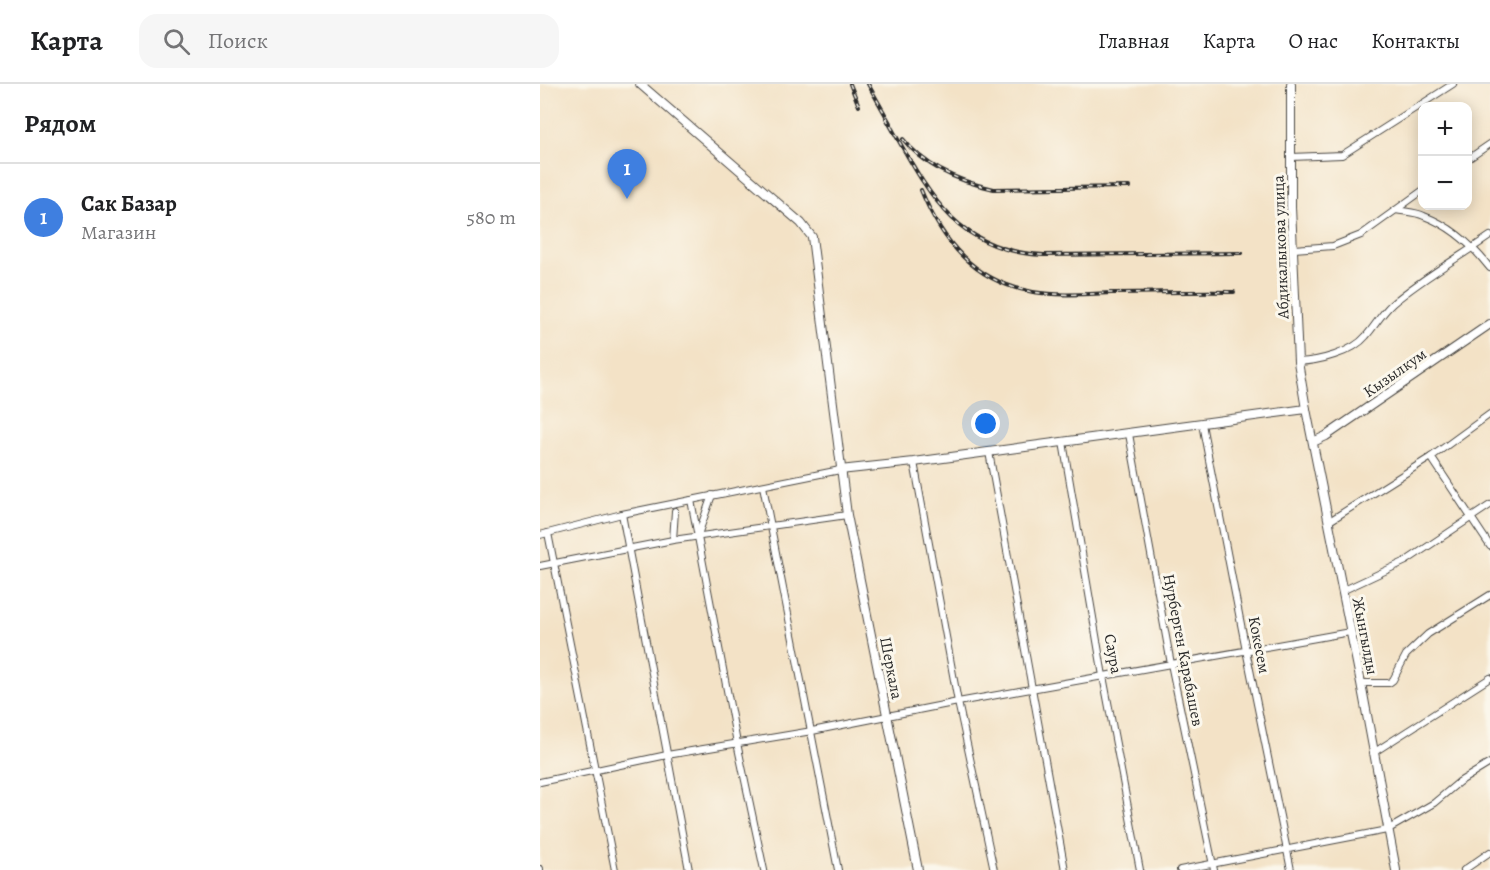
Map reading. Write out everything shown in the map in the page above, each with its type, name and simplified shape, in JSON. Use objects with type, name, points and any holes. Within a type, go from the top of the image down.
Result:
[{"type":"street","name":"Шеркала","points":[[640,84],[801,223],[812,237],[847,515],[918,870]]},
{"type":"street","name":"Абдикалыкова улица","points":[[1291,84],[1293,249],[1299,362],[1306,409]]},
{"type":"street","points":[[1291,157],[1342,155],[1452,84]]},
{"type":"street","points":[[1472,156],[1490,144]]},
{"type":"street","points":[[1293,249],[1333,246],[1360,235],[1418,194]]},
{"type":"street","points":[[1396,210],[1424,215],[1474,247],[1490,268]]},
{"type":"street","points":[[1299,362],[1318,361],[1365,338],[1376,320],[1392,304],[1490,236]]},
{"type":"street","name":"Кызылкум","points":[[1313,442],[1326,436],[1490,324]]},
{"type":"street","points":[[540,535],[622,514],[840,470],[988,453],[1306,409]]},
{"type":"street","name":"Жынгылды","points":[[1306,409],[1396,870]]},
{"type":"street","points":[[1328,522],[1431,457],[1490,414]]},
{"type":"street","name":"Кокесем","points":[[1202,424],[1291,870]]},
{"type":"street","name":"Нурберген Карабашев","points":[[1129,434],[1171,664],[1214,867]]},
{"type":"street","name":"Саура","points":[[1063,442],[1103,676],[1140,870]]},
{"type":"street","points":[[988,453],[1065,870]]},
{"type":"street","points":[[1431,457],[1490,546]]},
{"type":"street","points":[[914,462],[958,702],[994,870]]},
{"type":"street","points":[[763,486],[838,870]]},
{"type":"street","points":[[698,536],[712,495]]},
{"type":"street","points":[[692,500],[736,743],[764,870]]},
{"type":"street","points":[[1342,591],[1406,561],[1490,505]]},
{"type":"street","points":[[674,540],[675,511]]},
{"type":"street","points":[[622,514],[689,870]]},
{"type":"street","points":[[540,566],[698,536],[847,515]]},
{"type":"street","points":[[548,533],[615,870]]},
{"type":"street","points":[[1361,683],[1389,683],[1393,680],[1406,655],[1428,634],[1490,595]]},
{"type":"street","points":[[540,782],[667,755],[812,731],[958,702],[1350,632]]},
{"type":"street","points":[[1373,753],[1490,678]]},
{"type":"street","points":[[1180,870],[1214,867],[1287,849],[1387,830],[1434,803],[1459,782],[1490,763]]},
{"type":"street","points":[[1464,870],[1490,852]]},
{"type":"railway","points":[[850,84],[859,106]]},
{"type":"railway","points":[[868,84],[890,123]]},
{"type":"railway","points":[[886,118],[929,191],[964,228],[986,242],[1012,251],[1044,255],[1242,253]]},
{"type":"railway","points":[[903,139],[922,158],[944,172],[994,189],[1129,187]]},
{"type":"railway","points":[[921,190],[939,226],[963,257],[994,279],[1012,287],[1033,292],[1062,294],[1234,292]]},
{"type":"place","name":"Сак Базар","points":[[627,199]]}]
